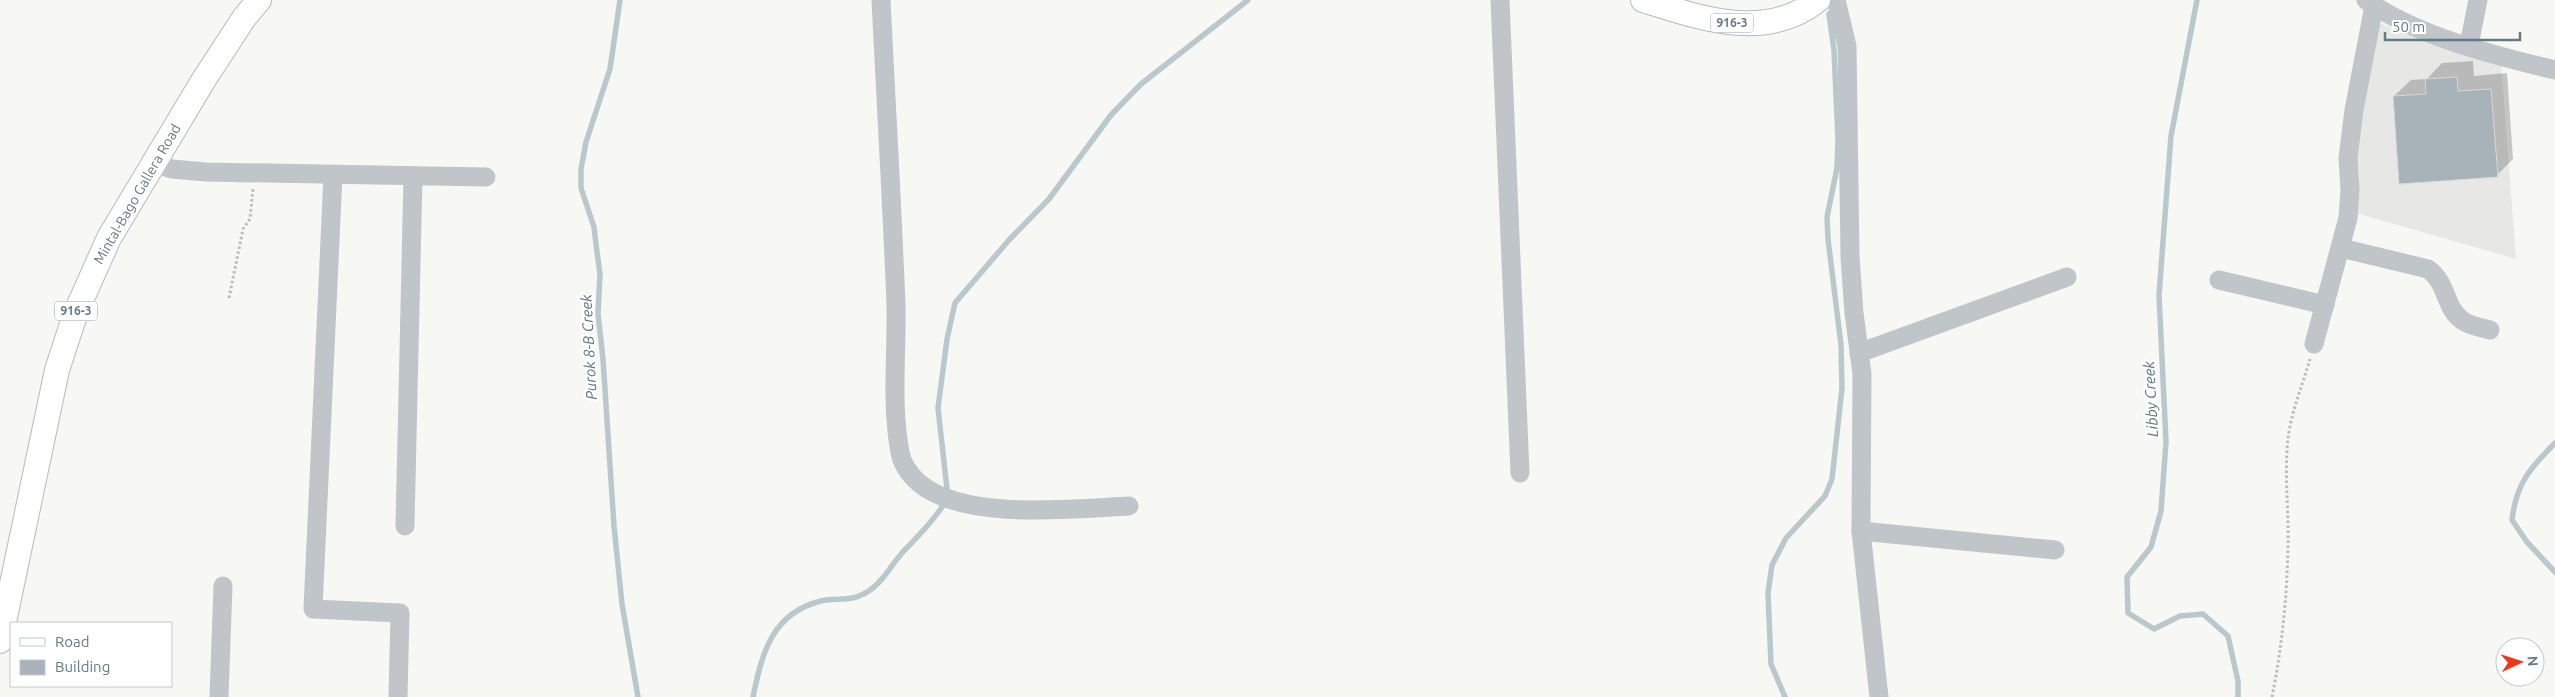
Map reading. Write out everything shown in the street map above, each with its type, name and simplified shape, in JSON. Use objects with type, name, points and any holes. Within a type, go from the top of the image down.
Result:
[{"type":"main road","name":"Mintal-Bago Gallera Road","points":[[0,641],[57,370],[76,312],[92,272],[109,238],[153,163],[244,18],[260,0]]},
{"type":"main road","name":"916-3","points":[[1643,0],[1701,17],[1742,24],[1763,24],[1784,18],[1818,0]]},
{"type":"street","points":[[880,0],[896,306],[896,421],[900,453],[906,470],[937,495],[955,502],[1028,510],[1129,506]]},
{"type":"street","points":[[1500,0],[1520,472]]},
{"type":"street","points":[[1836,0],[1847,46],[1850,257],[1862,382],[1861,531],[1879,697]]},
{"type":"street","points":[[2469,45],[2478,0]]},
{"type":"street","points":[[2314,344],[2350,203],[2348,158],[2370,3],[2430,34],[2555,70]]},
{"type":"street","points":[[153,163],[189,171],[486,177]]},
{"type":"street","points":[[333,175],[313,609],[400,613],[398,697]]},
{"type":"street","points":[[405,526],[413,176]]},
{"type":"street","points":[[2340,248],[2428,269],[2437,276],[2455,314],[2465,322],[2490,330]]},
{"type":"street","points":[[1859,353],[2067,276]]},
{"type":"street","points":[[2219,280],[2325,305]]},
{"type":"street","points":[[1861,531],[2055,550]]},
{"type":"street","points":[[220,697],[223,586]]},
{"type":"path","points":[[230,298],[243,229],[250,219],[254,173]]},
{"type":"path","points":[[2272,697],[2283,641],[2288,546],[2287,451],[2290,425],[2314,344]]},
{"type":"shaded area","points":[[2377,23],[2501,62],[2516,259],[2356,213],[2359,172],[2353,163]]},
{"type":"building","points":[[2457,77],[2458,91],[2491,89],[2498,177],[2399,184],[2393,96],[2426,94],[2425,79]]},
{"type":"waterway","name":"Purok 8-B Creek","points":[[620,0],[610,69],[586,142],[581,169],[581,188],[594,227],[600,274],[598,314],[603,359],[614,526],[622,604],[638,697]]},
{"type":"waterway","points":[[947,489],[938,408],[947,339],[955,303],[1009,240],[1049,199],[1111,115],[1141,84],[1248,0]]},
{"type":"waterway","name":"Libby Creek","points":[[2197,0],[2171,136],[2159,295],[2166,442],[2161,511],[2151,547],[2127,577],[2128,613],[2154,629],[2180,616],[2203,614],[2228,636],[2238,681],[2238,697]]},
{"type":"waterway","points":[[1785,697],[1771,664],[1768,593],[1772,565],[1786,538],[1825,496],[1832,479],[1842,388],[1841,345],[1827,217],[1837,168],[1838,140],[1834,50],[1829,14]]},
{"type":"waterway","points":[[2555,443],[2526,477],[2517,496],[2512,520],[2527,542],[2555,572]]},
{"type":"waterway","points":[[753,697],[766,650],[780,625],[804,607],[826,600],[855,598],[873,588],[944,504]]}]
